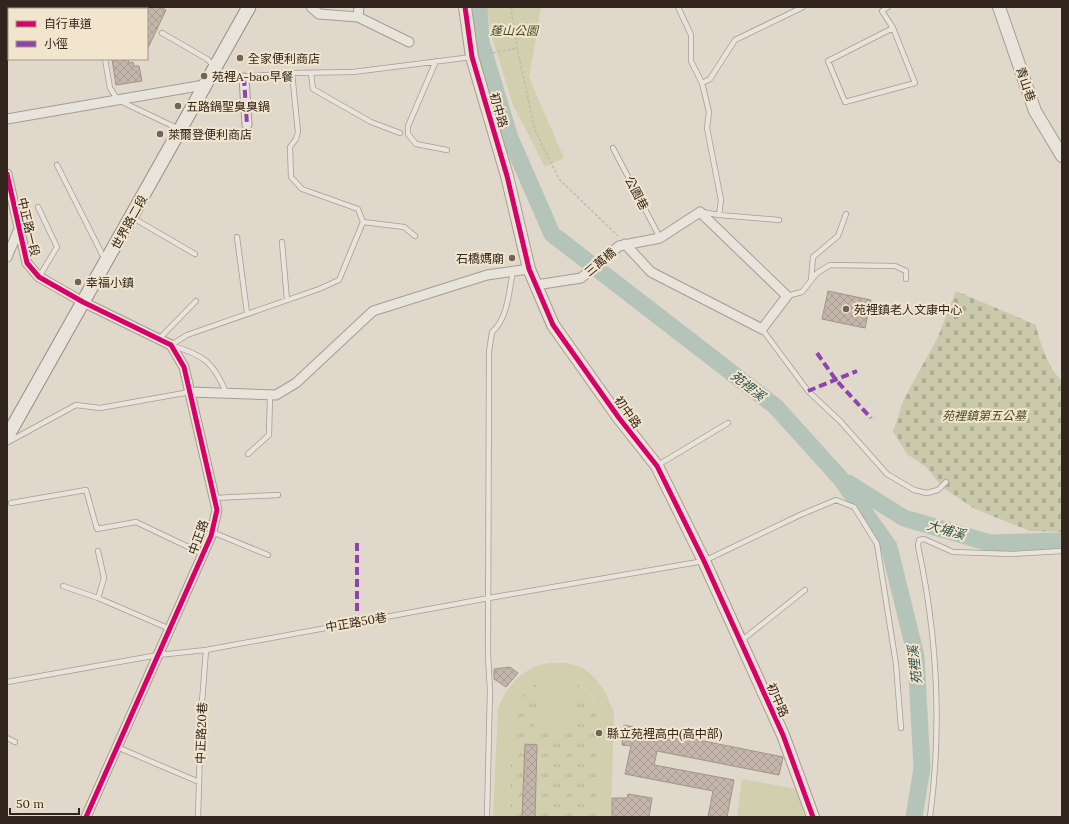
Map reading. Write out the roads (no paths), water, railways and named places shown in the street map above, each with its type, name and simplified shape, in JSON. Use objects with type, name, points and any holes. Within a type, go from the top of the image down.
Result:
[{"type":"main road","name":"世界路二段","points":[[7,437],[181,130],[248,7]]},
{"type":"street","points":[[311,7],[319,14],[358,17],[409,42]]},
{"type":"street","points":[[358,17],[359,7]]},
{"type":"street","name":"初中路","points":[[465,7],[472,57],[507,176],[529,269],[553,325],[619,418],[657,466],[704,561],[739,642],[783,735],[812,817]]},
{"type":"street","name":"青山巷","points":[[1000,7],[1035,111],[1062,156]]},
{"type":"street","points":[[244,78],[248,125]]},
{"type":"street","points":[[7,119],[204,86]]},
{"type":"street","name":"中正路一段","points":[[7,174],[11,208],[19,229],[27,263],[39,277],[83,302]]},
{"type":"street","points":[[700,212],[787,296],[762,328],[650,272],[622,245],[660,238],[700,212]]},
{"type":"street","points":[[7,257],[19,229]]},
{"type":"street","name":"三萬橋","points":[[536,285],[580,278],[622,245]]},
{"type":"street","points":[[190,392],[270,396],[276,395],[296,383],[373,311],[487,274],[529,269]]},
{"type":"street","points":[[83,302],[171,345]]},
{"type":"street","name":"中正路","points":[[86,817],[203,554],[212,532],[217,510],[184,367],[171,345]]},
{"type":"lane","points":[[678,7],[691,35],[691,61],[702,83],[709,112],[707,128],[721,200],[719,215]]},
{"type":"lane","points":[[702,83],[710,79],[735,40],[803,7]]},
{"type":"lane","points":[[888,7],[881,9],[893,28],[915,83],[845,102],[828,61],[893,28]]},
{"type":"lane","points":[[162,33],[207,59],[228,78],[244,78],[292,73],[353,72],[472,57]]},
{"type":"lane","points":[[105,60],[110,88],[118,100],[181,130]]},
{"type":"lane","points":[[436,61],[408,126],[408,134],[416,144],[447,150]]},
{"type":"lane","points":[[171,345],[186,335],[319,289],[339,280],[362,222],[358,209],[302,189],[291,177],[290,147],[296,139],[298,132],[292,73]]},
{"type":"lane","points":[[311,73],[313,89],[371,122],[400,133]]},
{"type":"lane","name":"公園巷","points":[[613,148],[660,238]]},
{"type":"lane","points":[[57,165],[106,262]]},
{"type":"lane","points":[[38,207],[57,247],[39,277]]},
{"type":"lane","points":[[700,212],[779,220]]},
{"type":"lane","points":[[811,280],[813,257],[838,236],[846,214]]},
{"type":"lane","points":[[131,217],[195,254]]},
{"type":"lane","points":[[362,222],[404,227],[415,236]]},
{"type":"lane","points":[[237,237],[246,313]]},
{"type":"lane","points":[[282,242],[287,300]]},
{"type":"lane","points":[[787,296],[802,292],[817,273],[830,265],[895,266],[906,271],[906,279]]},
{"type":"lane","points":[[487,817],[490,690],[488,655],[489,352],[492,332],[499,326],[503,317],[514,270]]},
{"type":"lane","points":[[159,339],[196,301]]},
{"type":"lane","points":[[762,328],[808,391],[840,421],[887,474],[914,490],[927,493],[938,490],[946,482]]},
{"type":"lane","points":[[171,345],[195,353],[211,365],[219,374],[226,393]]},
{"type":"lane","points":[[7,443],[76,405],[100,408],[190,392]]},
{"type":"lane","points":[[248,454],[269,435],[270,396]]},
{"type":"lane","points":[[657,466],[728,423]]},
{"type":"lane","points":[[11,503],[86,490],[98,529],[136,522],[203,554]]},
{"type":"lane","points":[[214,498],[278,495]]},
{"type":"lane","name":"中正路50巷","points":[[7,682],[158,655],[206,650],[489,598],[704,561],[800,515],[836,500],[854,507],[877,544],[896,664],[901,728]]},
{"type":"lane","points":[[212,532],[268,555]]},
{"type":"lane","points":[[930,817],[934,786],[936,707],[933,639],[918,546],[919,540],[924,539],[953,552],[1012,554],[1062,551]]},
{"type":"lane","points":[[98,551],[104,578],[98,598]]},
{"type":"lane","points":[[63,586],[98,598],[170,629]]},
{"type":"lane","points":[[739,642],[805,590]]},
{"type":"lane","name":"中正路20巷","points":[[198,817],[201,715],[206,650]]},
{"type":"lane","points":[[7,738],[15,742]]},
{"type":"lane","points":[[117,747],[199,782]]},
{"type":"waterway","name":"苑裡溪","points":[[479,7],[481,42],[510,138],[552,234],[776,407],[841,479],[889,547],[916,656],[922,768],[914,817]]},
{"type":"waterway","name":"大埔溪","points":[[848,483],[904,518],[990,543],[1062,541]]},
{"type":"place","name":"全家便利商店","points":[[240,58]]},
{"type":"place","name":"苑裡A-bao早餐","points":[[204,76]]},
{"type":"place","name":"五路鍋聖臭臭鍋","points":[[178,106]]},
{"type":"place","name":"萊爾登便利商店","points":[[160,134]]},
{"type":"place","name":"石橋媽廟","points":[[512,258]]},
{"type":"place","name":"幸福小鎮","points":[[78,282]]},
{"type":"place","name":"苑裡鎮老人文康中心","points":[[846,309]]},
{"type":"place","name":"縣立苑裡高中(高中部)","points":[[599,733]]},
{"type":"park label","name":"蓬山公園","points":[[514,30]]},
{"type":"park label","name":"苑裡鎮第五公墓","points":[[984,415]]}]
